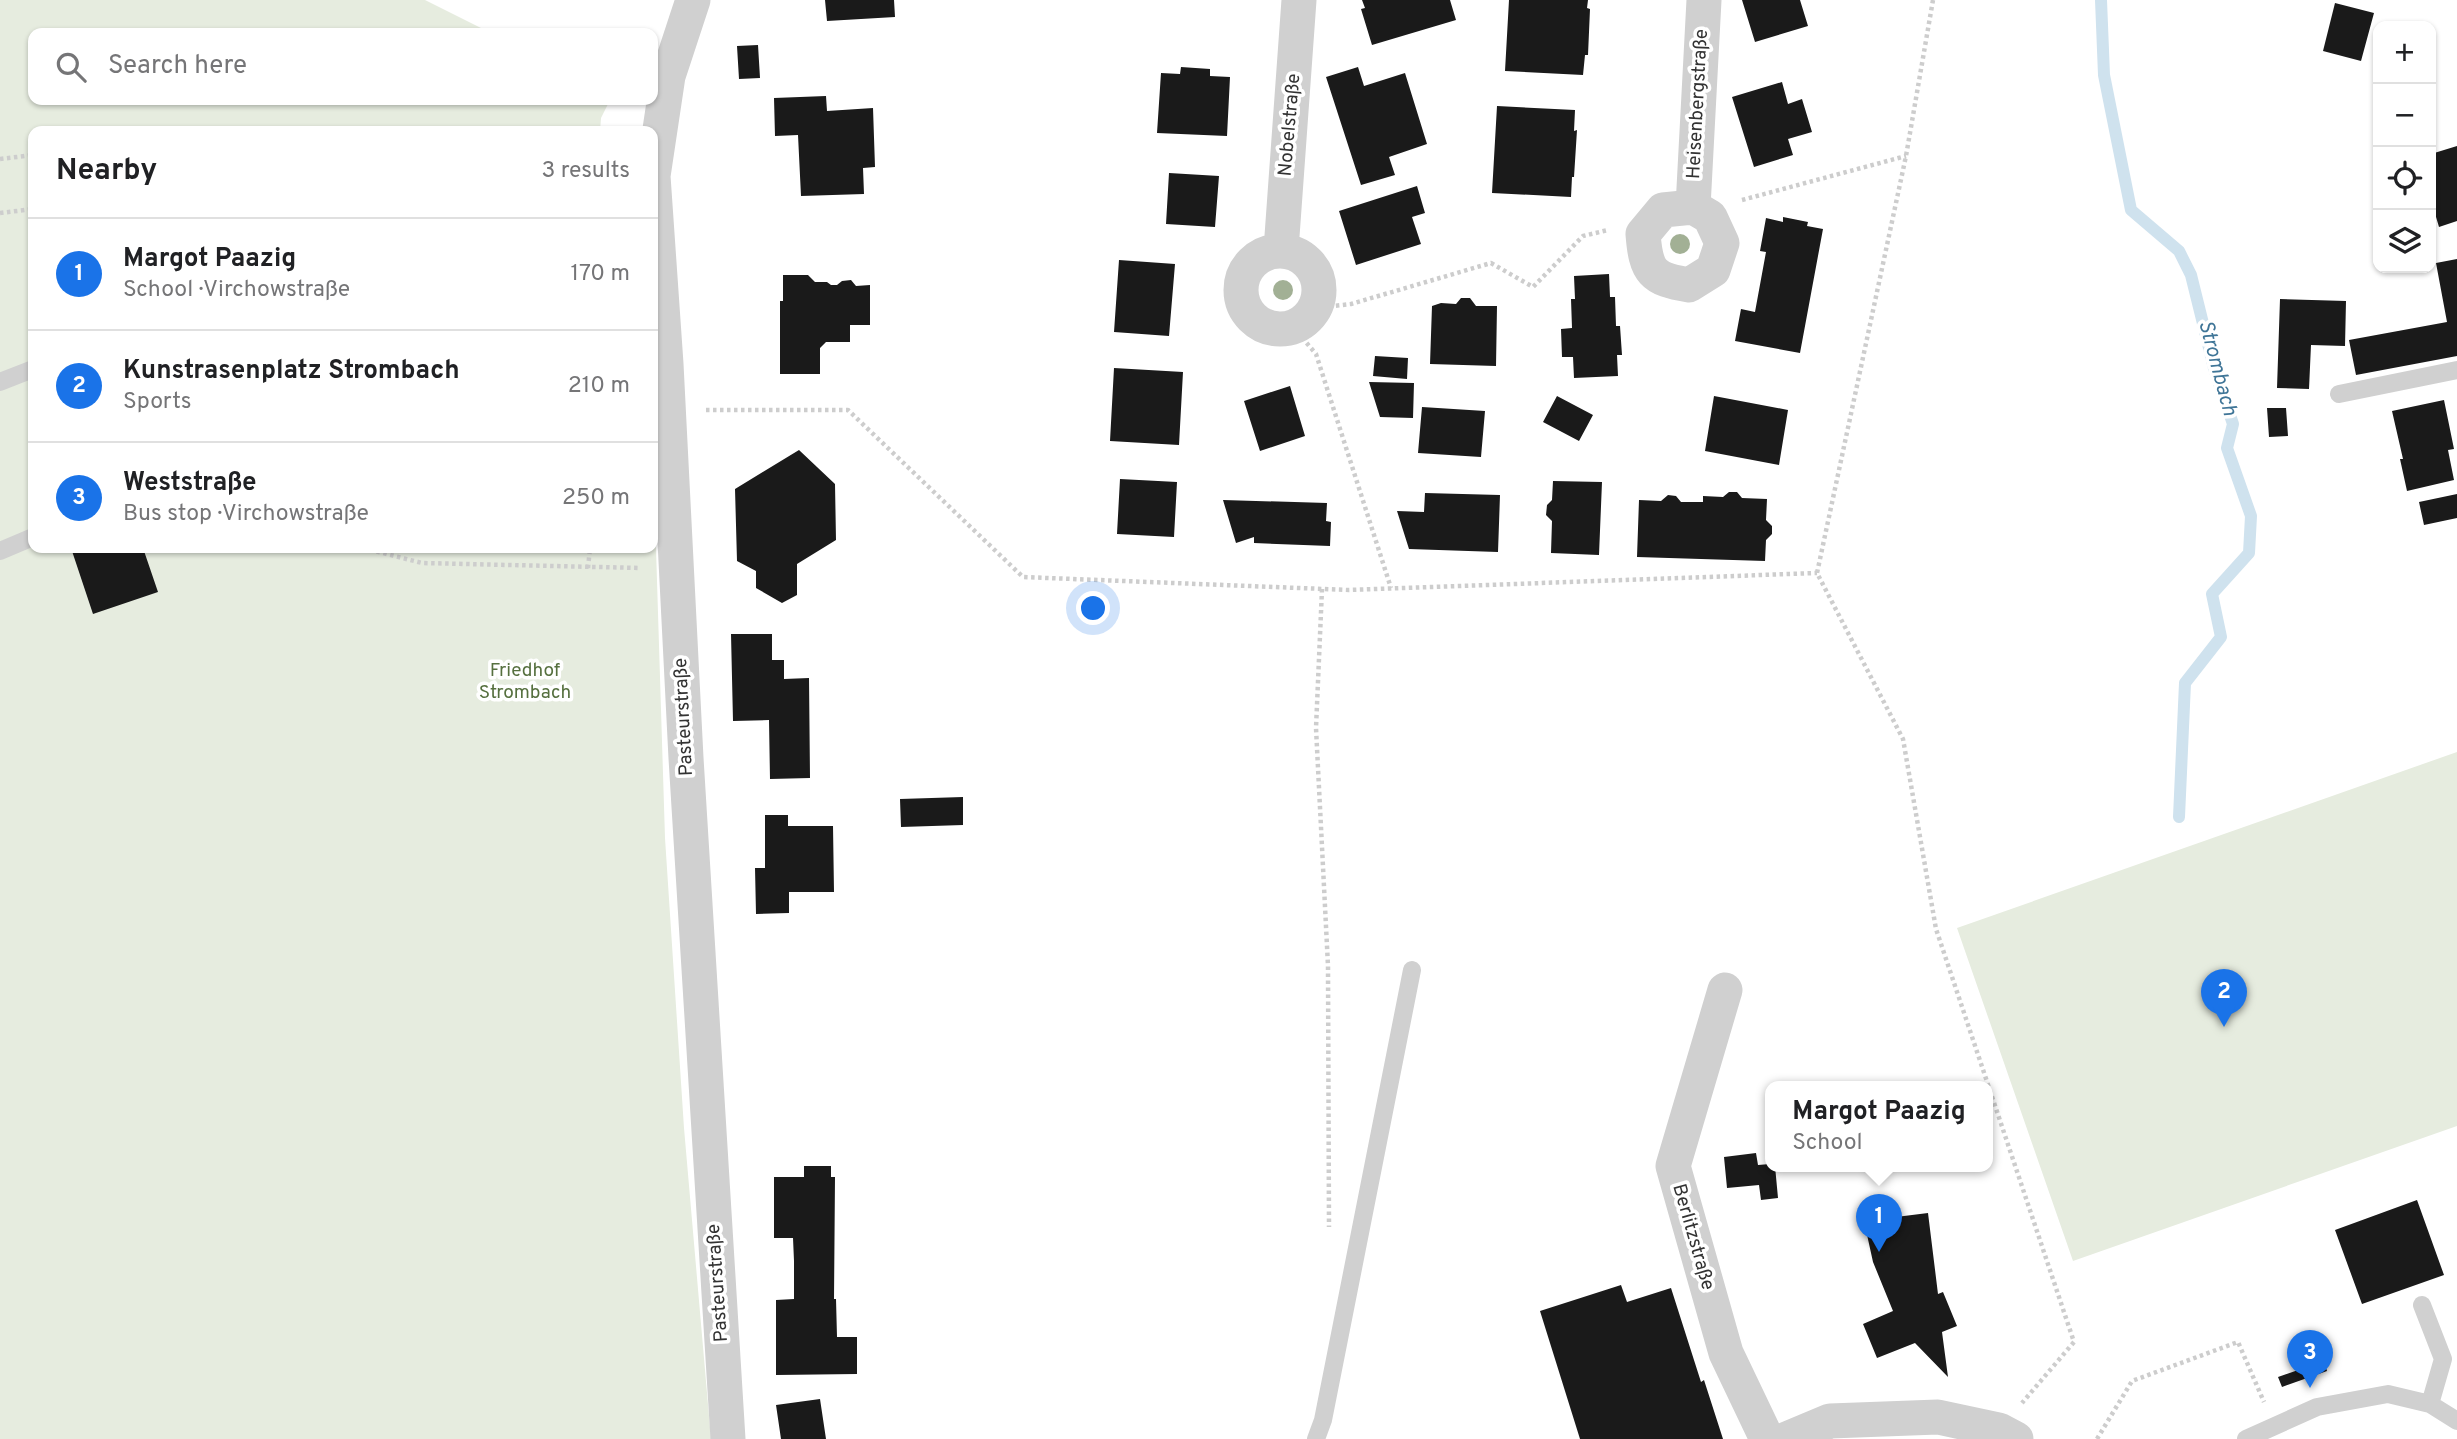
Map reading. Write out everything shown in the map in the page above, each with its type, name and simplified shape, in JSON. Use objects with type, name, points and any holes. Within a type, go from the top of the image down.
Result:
[{"type":"street","name":"Pasteurstraße","points":[[658,143],[668,76],[693,0]]},
{"type":"street","name":"Nobelstraße","points":[[1281,250],[1299,0]]},
{"type":"street","name":"Heisenbergstraße","points":[[1693,207],[1704,0]]},
{"type":"street","points":[[1281,250],[1297,254],[1310,263],[1318,277],[1320,293],[1304,318],[1282,330],[1261,325],[1247,313],[1241,297],[1241,279],[1250,264],[1264,253],[1281,250]]},
{"type":"street","name":"Pasteurstraße","points":[[658,310],[660,364],[669,410],[687,785],[728,1439]]},
{"type":"street","name":"Berlitzstraße","points":[[1725,990],[1673,1166],[1726,1353],[1767,1439]]},
{"type":"street","points":[[1787,1439],[1830,1421],[1938,1418],[2007,1434]]},
{"type":"lane","points":[[2339,394],[2457,370]]},
{"type":"lane","points":[[0,382],[28,371]]},
{"type":"lane","points":[[0,551],[28,539]]},
{"type":"lane","points":[[1316,1439],[1323,1420],[1412,970]]},
{"type":"lane","points":[[2422,1305],[2443,1359],[2430,1404]]},
{"type":"lane","points":[[2246,1439],[2317,1407],[2388,1394],[2430,1404],[2457,1420]]},
{"type":"path","points":[[1933,0],[1906,156],[1817,573],[1903,739],[1936,929],[1987,1081]]},
{"type":"path","points":[[0,159],[28,156]]},
{"type":"path","points":[[1757,196],[1906,156]]},
{"type":"path","points":[[0,213],[28,210]]},
{"type":"path","points":[[1391,588],[1304,318],[1491,263],[1533,287],[1583,236],[1605,230]]},
{"type":"path","points":[[669,410],[848,410],[1023,577],[1322,589],[1817,573]]},
{"type":"path","points":[[383,553],[422,563],[677,569]]},
{"type":"path","points":[[588,568],[590,553]]},
{"type":"path","points":[[1322,589],[1316,728],[1328,966],[1329,1232]]},
{"type":"path","points":[[1993,1100],[2074,1342],[2007,1434]]},
{"type":"path","points":[[2096,1439],[2132,1381],[2238,1342],[2274,1426]]},
{"type":"green space","name":"Friedhof Strombach","points":[[0,0],[425,0],[481,28],[28,28],[28,105],[608,105],[600,126],[28,126],[28,553],[656,553],[665,838],[684,1128],[711,1439],[0,1439]]},
{"type":"green space","points":[[2457,752],[2457,1126],[2073,1261],[1957,928]]},
{"type":"building","points":[[825,0],[894,0],[895,17],[827,21]]},
{"type":"building","points":[[1362,0],[1450,0],[1456,20],[1372,45],[1361,9],[1365,8]]},
{"type":"building","points":[[1509,0],[1588,0],[1588,55],[1585,55],[1583,75],[1505,71]]},
{"type":"building","points":[[1742,0],[1800,0],[1808,26],[1755,42]]},
{"type":"building","points":[[2335,3],[2374,13],[2361,61],[2323,51]]},
{"type":"building","points":[[758,45],[760,78],[739,79],[737,46]]},
{"type":"building","points":[[1181,67],[1210,69],[1210,76],[1230,77],[1227,136],[1157,133],[1161,73],[1180,74]]},
{"type":"building","points":[[1358,67],[1364,86],[1405,73],[1427,144],[1389,157],[1395,175],[1361,185],[1326,77]]},
{"type":"building","points":[[1782,82],[1788,104],[1802,99],[1812,132],[1788,139],[1793,155],[1754,167],[1732,97]]},
{"type":"building","points":[[826,96],[827,111],[873,108],[875,167],[863,168],[864,194],[801,196],[798,135],[775,136],[774,98]]},
{"type":"building","points":[[1497,106],[1575,110],[1574,131],[1577,130],[1571,197],[1492,193]]},
{"type":"building","points":[[2457,146],[2457,221],[2439,227],[2436,217],[2436,152]]},
{"type":"building","points":[[1169,173],[1219,176],[1215,227],[1166,224]]},
{"type":"building","points":[[1417,186],[1425,213],[1412,217],[1421,244],[1356,265],[1339,211]]},
{"type":"building","points":[[1783,217],[1808,222],[1807,226],[1823,229],[1800,353],[1735,341],[1741,309],[1755,312],[1766,252],[1760,251],[1766,218],[1783,222]]},
{"type":"building","points":[[2457,259],[2457,356],[2356,375],[2349,340],[2447,322],[2436,263]]},
{"type":"building","points":[[1119,260],[1175,264],[1169,336],[1114,332]]},
{"type":"building","points":[[1609,274],[1610,297],[1615,297],[1616,326],[1620,326],[1622,355],[1617,355],[1618,376],[1574,378],[1573,357],[1562,357],[1561,329],[1572,328],[1571,299],[1575,299],[1574,276]]},
{"type":"building","points":[[783,275],[808,275],[815,282],[827,282],[831,285],[851,280],[856,286],[870,285],[870,325],[850,325],[850,342],[826,342],[820,348],[820,374],[780,374],[780,301],[783,301]]},
{"type":"building","points":[[1461,298],[1470,298],[1476,306],[1497,306],[1496,366],[1430,364],[1432,306],[1441,303],[1456,304]]},
{"type":"building","points":[[2280,299],[2346,301],[2345,346],[2311,345],[2309,389],[2277,388]]},
{"type":"building","points":[[1375,356],[1408,358],[1407,379],[1373,376]]},
{"type":"building","points":[[1114,368],[1183,372],[1179,445],[1110,441]]},
{"type":"building","points":[[1369,382],[1414,383],[1413,418],[1380,417]]},
{"type":"building","points":[[1290,386],[1305,436],[1260,451],[1244,401]]},
{"type":"building","points":[[1557,396],[1593,415],[1579,441],[1543,422]]},
{"type":"building","points":[[1714,396],[1788,410],[1779,465],[1705,451]]},
{"type":"building","points":[[2444,400],[2454,449],[2448,450],[2454,480],[2407,491],[2392,411]]},
{"type":"building","points":[[1422,407],[1485,411],[1481,457],[1418,453]]},
{"type":"building","points":[[2267,408],[2286,408],[2288,436],[2269,437]]},
{"type":"building","points":[[799,450],[835,484],[836,540],[797,564],[797,595],[782,603],[756,588],[756,571],[737,561],[735,489]]},
{"type":"building","points":[[1120,479],[1177,482],[1174,537],[1117,534]]},
{"type":"building","points":[[1553,481],[1602,482],[1599,555],[1551,553],[1552,521],[1546,515],[1547,505],[1552,500]]},
{"type":"building","points":[[1729,492],[1737,492],[1742,498],[1767,499],[1766,520],[1772,526],[1772,534],[1766,540],[1765,561],[1637,557],[1639,500],[1661,501],[1668,495],[1676,496],[1681,502],[1703,502],[1703,496],[1723,497]]},
{"type":"building","points":[[1425,493],[1500,495],[1498,552],[1409,549],[1397,511],[1424,512]]},
{"type":"building","points":[[2457,494],[2457,518],[2424,525],[2419,502]]},
{"type":"building","points":[[1223,500],[1327,503],[1326,521],[1331,522],[1330,546],[1254,543],[1254,537],[1236,543]]},
{"type":"building","points":[[73,553],[145,553],[158,592],[93,614]]},
{"type":"building","points":[[731,634],[772,634],[772,660],[784,660],[784,679],[809,678],[810,778],[770,779],[769,720],[733,721]]},
{"type":"building","points":[[963,797],[963,825],[901,827],[900,799]]},
{"type":"building","points":[[765,815],[788,815],[788,826],[833,826],[834,892],[789,892],[789,913],[756,914],[755,868],[765,868]]},
{"type":"building","points":[[1756,1153],[1758,1165],[1765,1164],[1765,1172],[1776,1172],[1778,1198],[1761,1200],[1759,1185],[1727,1188],[1724,1157]]},
{"type":"building","points":[[804,1166],[831,1166],[831,1177],[835,1177],[834,1299],[837,1337],[857,1337],[857,1374],[776,1375],[776,1300],[794,1299],[794,1261],[793,1238],[774,1238],[774,1177],[804,1177]]},
{"type":"building","points":[[2417,1200],[2444,1275],[2362,1304],[2335,1230]]},
{"type":"building","points":[[1928,1213],[1938,1294],[1943,1292],[1957,1326],[1942,1332],[1948,1377],[1915,1343],[1877,1358],[1863,1324],[1893,1311],[1873,1262],[1864,1221]]},
{"type":"building","points":[[1621,1285],[1627,1302],[1671,1288],[1701,1382],[1704,1380],[1723,1439],[1580,1439],[1540,1311]]},
{"type":"building","points":[[2324,1361],[2327,1371],[2282,1387],[2278,1377]]},
{"type":"building","points":[[820,1399],[826,1439],[781,1439],[776,1405]]},
{"type":"waterway","name":"Strombach","points":[[2101,0],[2104,75],[2131,210],[2179,251],[2191,275],[2214,368],[2233,424],[2227,448],[2251,516],[2249,553],[2212,594],[2221,637],[2185,683],[2179,817]]},
{"type":"place","name":"Kunstrasenplatz Strombach","points":[[2224,1027]]},
{"type":"place","name":"Margot Paazig","points":[[1879,1252]]},
{"type":"place","name":"Weststraße","points":[[2310,1388]]}]
